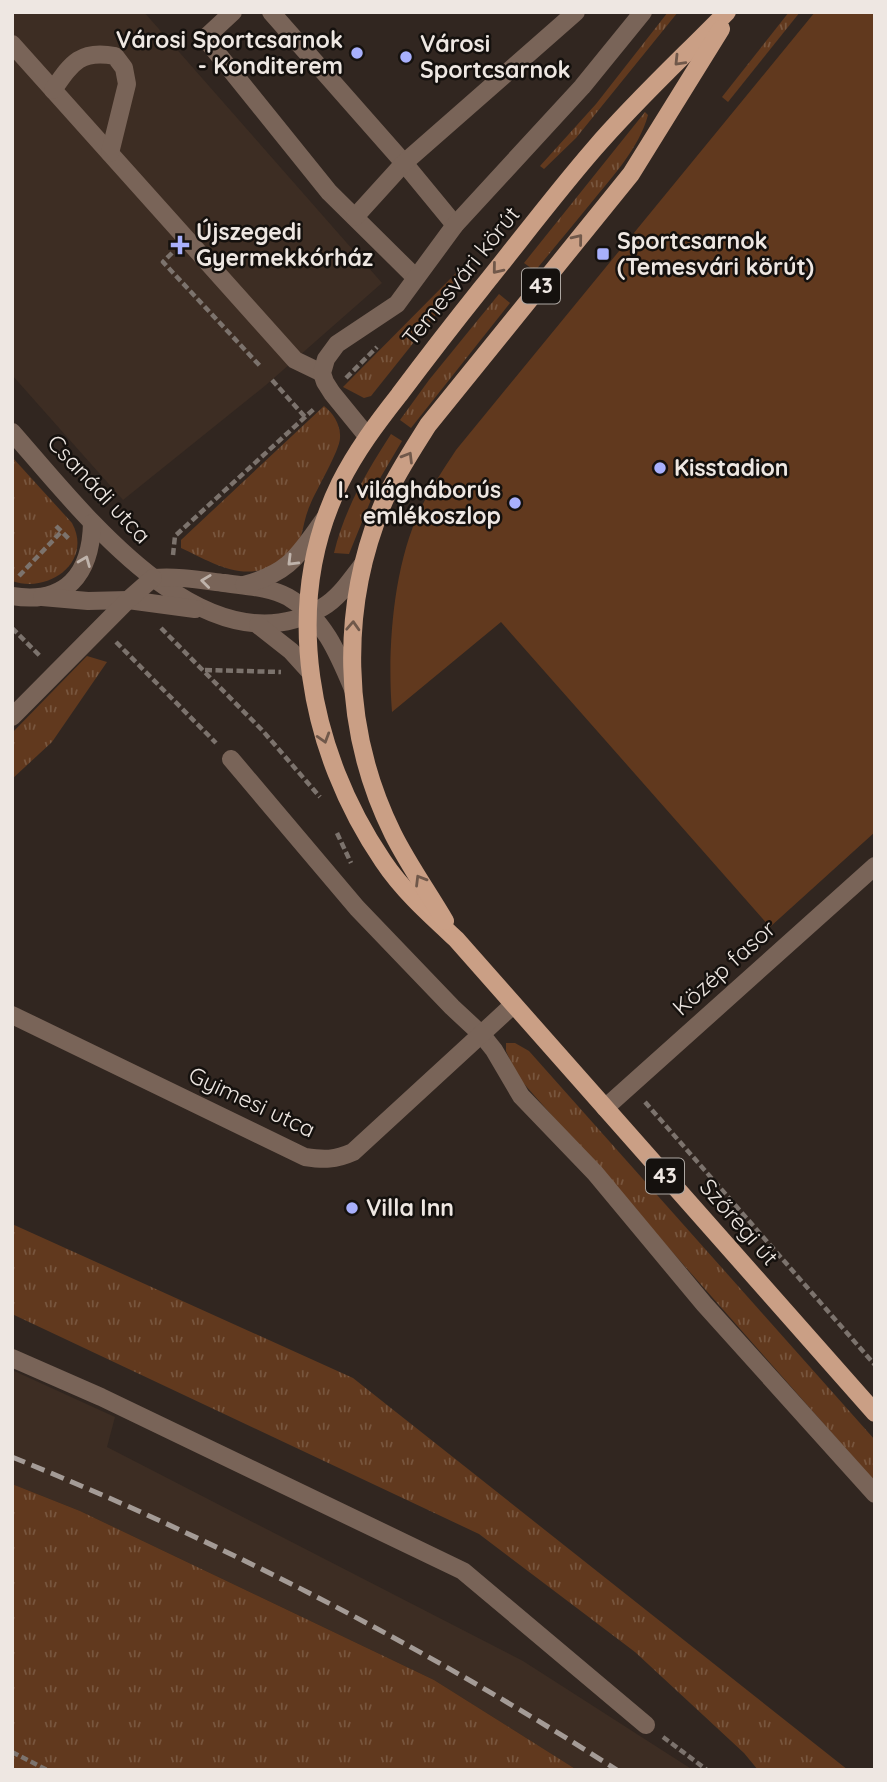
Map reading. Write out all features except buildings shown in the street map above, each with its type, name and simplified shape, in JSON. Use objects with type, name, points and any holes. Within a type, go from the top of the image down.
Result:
[{"type":"main road","name":"Temesvári körút","points":[[307,614],[313,569],[327,515],[339,485],[368,436],[436,345],[594,148],[729,12]]},
{"type":"main road","name":"Temesvári körút","points":[[363,564],[386,498],[428,425],[631,174],[729,12]]},
{"type":"main road","name":"Szőregi út","points":[[363,564],[354,614],[352,689],[365,763],[392,833],[456,939]]},
{"type":"main road","name":"Szőregi út","points":[[307,614],[310,671],[319,723],[334,772],[356,819],[384,863],[417,904],[456,939],[875,1413]]},
{"type":"street","points":[[233,12],[205,38],[330,192],[415,277]]},
{"type":"street","points":[[271,12],[455,225]]},
{"type":"street","points":[[355,217],[404,163],[576,12]]},
{"type":"street","points":[[322,373],[326,359],[337,344],[397,304],[455,225],[582,87],[643,12]]},
{"type":"street","points":[[12,44],[295,360],[322,373],[332,393],[368,436]]},
{"type":"street","points":[[53,90],[70,65],[84,56],[100,53],[115,56],[124,68],[127,84],[110,153]]},
{"type":"street","name":"Csanádi utca","points":[[12,432],[92,523],[153,579],[209,611],[258,625],[285,623],[307,614],[289,598],[241,586],[171,577],[153,579]]},
{"type":"street","name":"Csanádi utca","points":[[241,586],[266,579],[282,570],[299,554],[327,515]]},
{"type":"street","points":[[42,597],[64,588],[80,574],[90,552],[92,523]]},
{"type":"street","points":[[307,614],[334,600],[363,564]]},
{"type":"street","points":[[12,717],[128,600],[153,579]]},
{"type":"street","points":[[12,596],[88,601],[128,600],[209,611]]},
{"type":"street","name":"Szőregi út","points":[[307,614],[331,638],[352,689]]},
{"type":"street","name":"Csanádi utca","points":[[258,625],[291,651],[310,671]]},
{"type":"street","points":[[231,759],[357,908],[482,1035],[521,1096],[594,1173],[704,1304],[875,1494]]},
{"type":"street","name":"Közép fasor","points":[[605,1108],[875,866]]},
{"type":"street","name":"Gyimesi utca","points":[[12,1015],[305,1157],[326,1160],[337,1159],[352,1152],[513,1005]]},
{"type":"street","points":[[12,1358],[127,1409],[463,1571],[646,1725]]},
{"type":"path","points":[[187,239],[163,262],[261,367]]},
{"type":"path","points":[[272,380],[305,417]]},
{"type":"path","points":[[12,582],[62,531]]},
{"type":"path","points":[[12,628],[41,657]]},
{"type":"path","points":[[101,628],[231,759]]},
{"type":"path","points":[[166,632],[205,670]]},
{"type":"path","points":[[630,1085],[875,1365]]},
{"type":"path","points":[[646,1725],[707,1770]]},
{"type":"path","points":[[12,1752],[47,1770]]},
{"type":"shaded area","name":"Újszegedi Gyermekkórház","points":[[12,12],[144,12],[382,283],[266,385],[123,500],[12,375]]},
{"type":"shaded area","points":[[12,1370],[115,1417],[107,1447],[523,1661],[693,1770],[577,1770],[434,1680],[80,1511],[12,1484]]},
{"type":"green space","points":[[668,12],[678,12],[576,138],[544,169],[540,166],[596,104]]},
{"type":"green space","points":[[789,12],[800,12],[728,102],[722,97]]},
{"type":"green space","name":"Kisstadion","points":[[815,12],[875,12],[875,832],[770,927],[501,622],[392,712],[390,662],[398,583],[411,533],[428,495],[456,450]]},
{"type":"green space","points":[[645,112],[648,115],[638,139],[608,182],[535,271],[524,263]]},
{"type":"green space","points":[[458,271],[462,272],[442,307],[371,396],[364,398],[343,387]]},
{"type":"green space","points":[[499,294],[510,303],[411,428],[400,420]]},
{"type":"green space","points":[[324,406],[338,424],[339,444],[308,509],[301,536],[285,558],[268,568],[246,572],[217,565],[181,548],[181,540]]},
{"type":"green space","points":[[391,434],[402,441],[379,480],[349,554],[334,553],[357,491]]},
{"type":"green space","points":[[12,457],[72,523],[77,537],[77,550],[64,572],[40,583],[12,581]]},
{"type":"green space","points":[[87,656],[107,662],[52,742],[12,779],[12,733]]},
{"type":"green space","points":[[506,1043],[515,1043],[529,1051],[875,1440],[875,1482],[518,1077],[506,1051]]},
{"type":"green space","points":[[12,1224],[353,1378],[848,1770],[758,1770],[744,1753],[635,1652],[479,1534],[12,1314]]},
{"type":"green space","points":[[12,1484],[80,1511],[434,1680],[577,1770],[12,1770]]},
{"type":"railway","points":[[12,1457],[169,1525],[322,1600],[471,1681],[617,1770]]},
{"type":"place","name":"Városi Sportcsarnok - Konditerem","points":[[357,53]]},
{"type":"place","name":"Városi Sportcsarnok","points":[[406,57]]},
{"type":"place","name":"Újszegedi Gyermekkórház","points":[[180,245]]},
{"type":"place","name":"Sportcsarnok (Temesvári körút)","points":[[603,254]]},
{"type":"place","name":"Kisstadion","points":[[660,468]]},
{"type":"place","name":"I. világháborús emlékoszlop","points":[[515,503]]},
{"type":"place","name":"Villa Inn","points":[[352,1208]]}]
